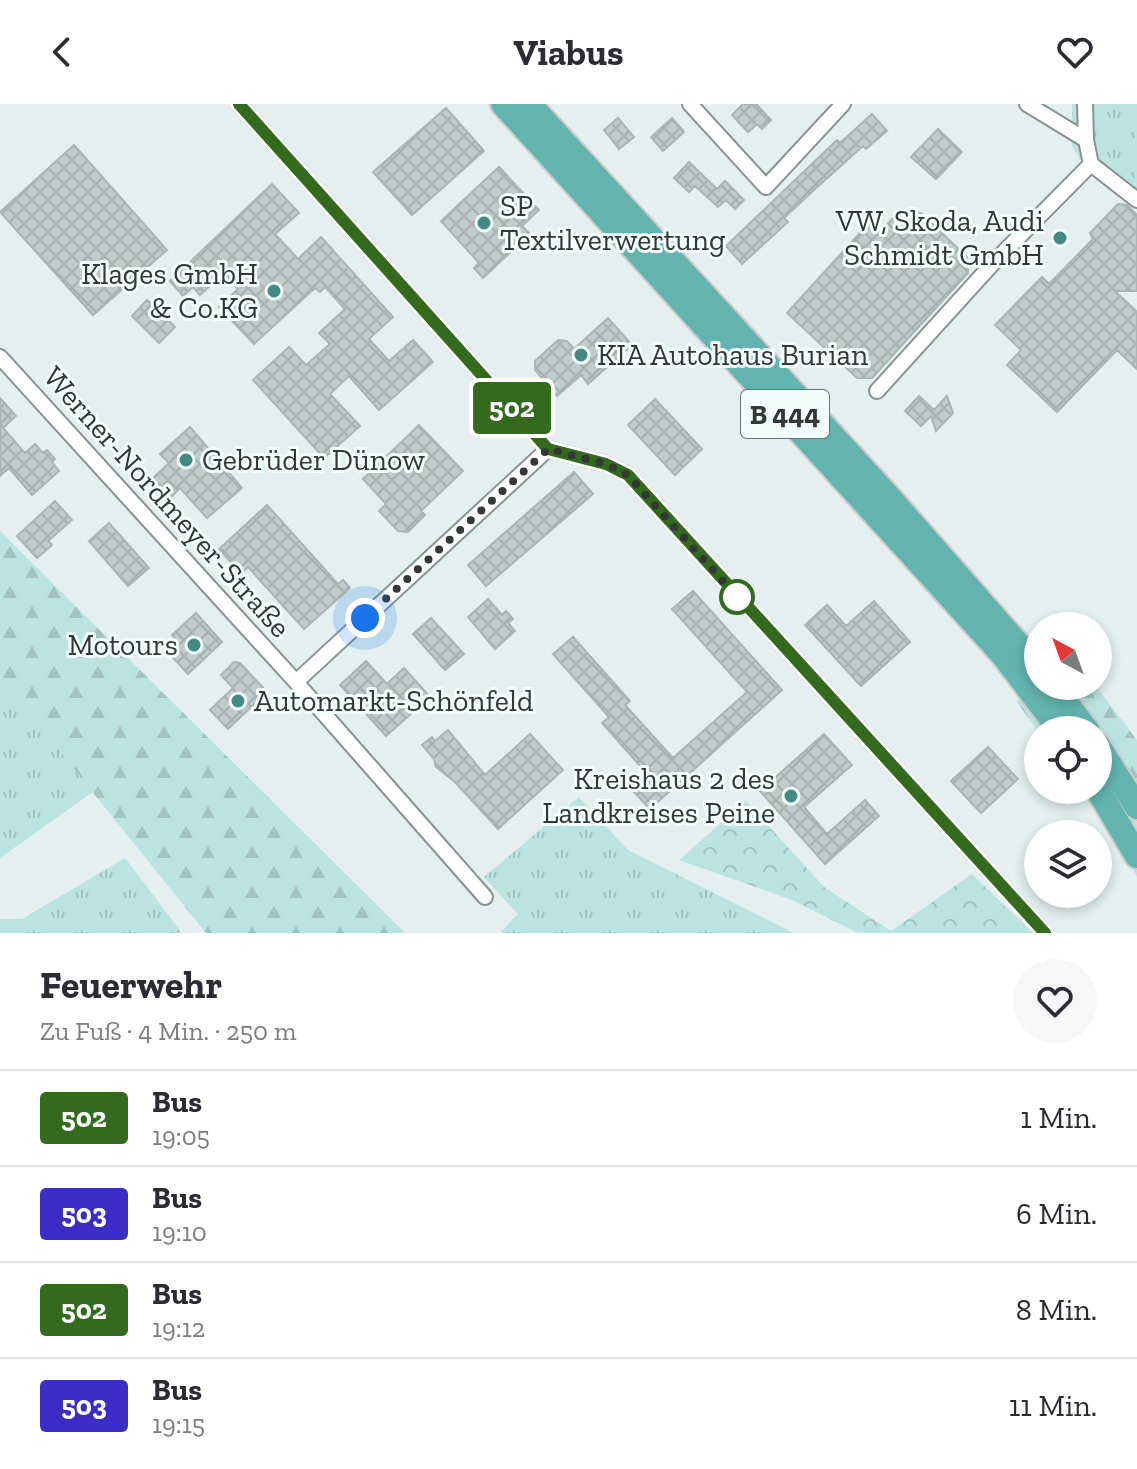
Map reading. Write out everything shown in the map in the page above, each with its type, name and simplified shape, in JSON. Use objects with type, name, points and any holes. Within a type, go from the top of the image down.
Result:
[{"type":"highway","name":"B 444","points":[[503,104],[1003,655],[1049,716]]},
{"type":"highway","name":"B 444","points":[[529,104],[888,496],[1024,651]]},
{"type":"highway","points":[[1064,700],[1076,716]]},
{"type":"highway","points":[[1112,768],[1137,807]]},
{"type":"highway","points":[[1106,804],[1137,856]]},
{"type":"street","points":[[239,104],[548,449],[606,464],[628,475],[1045,933]]},
{"type":"street","points":[[690,104],[766,187],[843,104]]},
{"type":"street","points":[[1027,104],[1086,140]]},
{"type":"street","points":[[1085,104],[1086,140],[1091,164],[1137,200]]},
{"type":"street","points":[[877,391],[995,261],[1091,164]]},
{"type":"street","name":"Werner-Nordmeyer-Straße","points":[[0,357],[296,682],[485,897]]},
{"type":"street","name":"Werner-Nordmeyer-Straße","points":[[296,682],[548,449]]},
{"type":"green space","points":[[1072,104],[1137,104],[1137,210],[1082,163],[1072,146]]},
{"type":"green space","points":[[0,531],[405,933],[206,933],[0,677]]},
{"type":"green space","points":[[0,677],[94,791],[0,858]]},
{"type":"green space","points":[[1024,696],[1024,700],[1107,700],[1137,740],[1137,877],[1123,846],[1112,831],[1112,820],[1104,820],[1092,804],[1112,804],[1112,716],[1027,716],[1016,701]]},
{"type":"green space","points":[[579,797],[628,850],[794,933],[500,933],[518,914],[484,877]]},
{"type":"green space","points":[[746,801],[824,887],[891,931],[972,874],[1033,933],[858,933],[792,900],[679,860]]},
{"type":"green space","points":[[125,858],[182,933],[0,933],[0,919],[22,919]]},
{"type":"building","points":[[743,104],[756,104],[771,120],[762,129],[757,124],[748,132],[732,115]]},
{"type":"building","points":[[446,108],[484,151],[412,215],[373,172]]},
{"type":"building","points":[[872,114],[887,131],[866,149],[863,146],[814,190],[784,218],[788,222],[742,264],[726,246],[837,140],[840,143]]},
{"type":"building","points":[[618,118],[634,137],[619,149],[604,130]]},
{"type":"building","points":[[672,118],[684,132],[663,151],[651,137]]},
{"type":"building","points":[[938,129],[962,152],[936,179],[911,157]]},
{"type":"building","points":[[74,145],[167,250],[93,315],[0,212]]},
{"type":"building","points":[[689,162],[717,189],[725,181],[744,200],[735,209],[726,200],[718,207],[695,186],[689,192],[674,178]]},
{"type":"building","name":"SP Textilverwertung","points":[[499,167],[539,210],[522,226],[530,234],[483,278],[474,268],[479,263],[441,221]]},
{"type":"building","points":[[272,184],[299,213],[275,234],[298,259],[321,237],[393,317],[369,339],[389,361],[413,340],[433,362],[379,410],[349,376],[330,394],[360,426],[324,458],[253,380],[289,347],[306,365],[330,344],[319,333],[345,309],[325,287],[320,292],[315,288],[254,344],[219,307],[238,289],[224,273],[200,295],[193,287],[183,296],[170,281]]},
{"type":"building","points":[[1118,204],[1127,205],[1137,215],[1137,291],[1115,291],[1137,312],[1137,369],[1117,350],[1057,412],[1007,365],[1021,350],[995,325],[1042,277],[1049,284],[1093,239],[1090,233]]},
{"type":"building","points":[[921,213],[967,257],[968,273],[872,378],[857,378],[787,313],[868,224],[879,233],[897,214]]},
{"type":"building","points":[[147,300],[175,327],[159,343],[132,316]]},
{"type":"building","name":"KIA Autohaus Burian","points":[[608,318],[632,345],[588,384],[581,375],[557,396],[535,370],[535,361],[558,340],[567,341],[574,349]]},
{"type":"building","points":[[919,396],[934,410],[947,396],[953,413],[936,431],[931,416],[921,426],[905,411]]},
{"type":"building","points":[[0,398],[16,416],[3,428],[25,453],[35,444],[43,453],[47,450],[55,459],[52,462],[59,471],[32,495],[9,468],[0,476]]},
{"type":"building","points":[[655,399],[702,449],[675,475],[628,425]]},
{"type":"building","points":[[419,425],[463,471],[421,511],[425,515],[408,532],[398,531],[379,511],[386,504],[363,479]]},
{"type":"building","points":[[190,427],[242,488],[207,518],[180,488],[171,497],[153,478],[169,463],[160,454]]},
{"type":"building","points":[[574,472],[593,494],[486,586],[468,565]]},
{"type":"building","points":[[55,501],[72,520],[48,541],[52,545],[37,558],[17,536]]},
{"type":"building","points":[[267,505],[338,584],[343,580],[350,588],[304,629],[248,567],[241,574],[219,549]]},
{"type":"building","points":[[109,523],[149,568],[128,586],[89,541]]},
{"type":"building","points":[[693,591],[782,690],[650,809],[633,791],[649,776],[602,723],[609,717],[553,654],[573,637],[630,701],[625,705],[673,758],[747,692],[672,609]]},
{"type":"building","points":[[488,599],[502,615],[506,611],[513,619],[508,623],[515,631],[495,649],[468,617]]},
{"type":"building","points":[[874,601],[910,642],[861,686],[805,625],[827,605],[846,626]]},
{"type":"building","name":"Motours","points":[[196,613],[222,642],[188,674],[165,649],[175,639],[172,635]]},
{"type":"building","points":[[431,618],[464,654],[445,670],[413,634]]},
{"type":"building","points":[[366,661],[387,684],[404,668],[430,697],[386,736],[340,685]]},
{"type":"building","name":"Automarkt-Schönfeld","points":[[234,662],[240,663],[267,692],[228,729],[210,710],[233,688],[221,675]]},
{"type":"building","points":[[448,730],[485,775],[530,734],[563,770],[498,829],[455,782],[436,767],[434,759],[422,745],[432,737],[435,741]]},
{"type":"building","name":"Kreishaus 2 des Landkreises Peine","points":[[824,734],[852,765],[804,807],[827,834],[865,800],[879,816],[825,864],[760,791]]},
{"type":"building","points":[[988,747],[1018,779],[981,813],[951,781]]},
{"type":"bus line","name":"502","points":[[239,104],[548,449],[606,464],[628,475],[1045,933]]},
{"type":"place","name":"SP Textilverwertung","points":[[484,223]]},
{"type":"place","name":"VW, Skoda, Audi Schmidt GmbH","points":[[1060,238]]},
{"type":"place","name":"Klages GmbH & Co.KG","points":[[274,291]]},
{"type":"place","name":"KIA Autohaus Burian","points":[[581,355]]},
{"type":"place","name":"Gebrüder Dünow","points":[[186,460]]},
{"type":"place","name":"Motours","points":[[194,645]]},
{"type":"place","name":"Automarkt-Schönfeld","points":[[238,701]]},
{"type":"place","name":"Kreishaus 2 des Landkreises Peine","points":[[791,796]]},
{"type":"route","points":[[365,618],[548,449],[606,464],[628,475],[737,597]]}]
